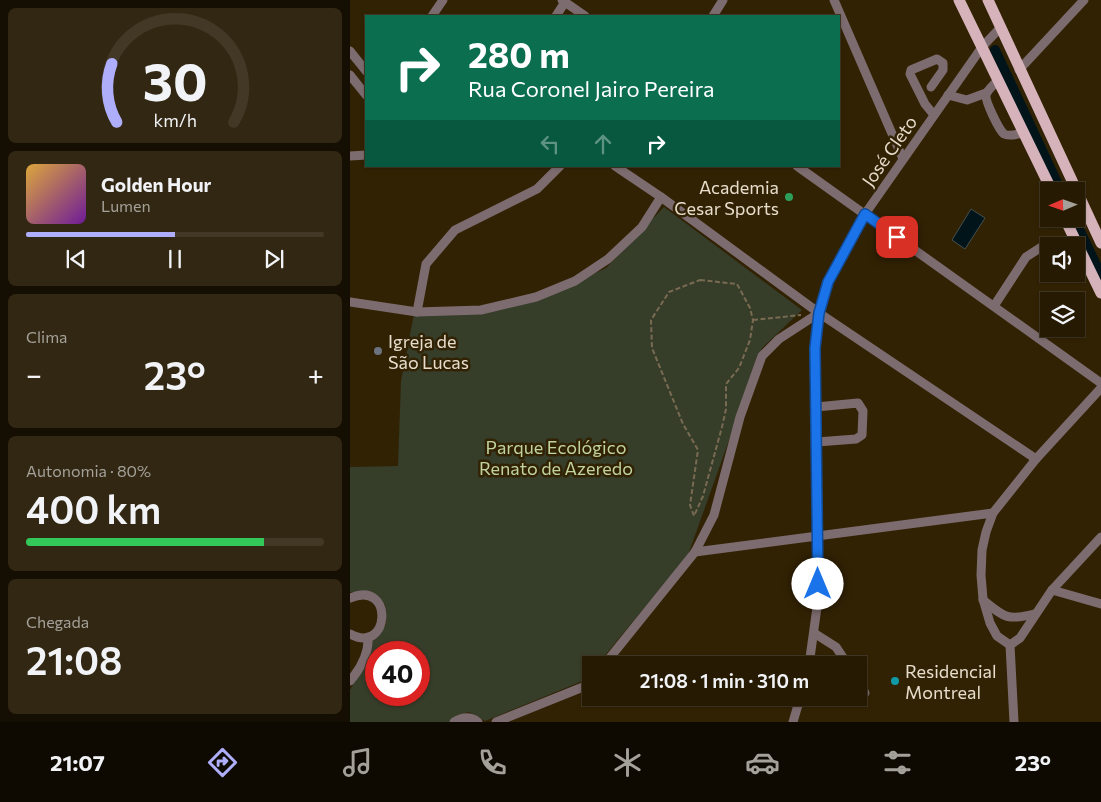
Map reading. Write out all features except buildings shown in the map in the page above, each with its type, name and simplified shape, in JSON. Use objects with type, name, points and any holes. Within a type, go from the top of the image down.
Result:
[{"type":"main road","points":[[959,0],[1048,182]]},
{"type":"main road","points":[[988,0],[1101,243]]},
{"type":"main road","points":[[1069,228],[1101,293]]},
{"type":"street","points":[[433,15],[443,0]]},
{"type":"street","points":[[714,15],[723,0]]},
{"type":"street","points":[[834,0],[904,159]]},
{"type":"street","points":[[1020,70],[1084,0]]},
{"type":"street","points":[[557,15],[564,1],[584,15]]},
{"type":"street","name":"José Cleto","points":[[811,656],[818,600],[815,348],[819,313],[828,282],[865,214],[982,47],[1001,27]]},
{"type":"street","points":[[350,51],[365,70]]},
{"type":"street","points":[[931,87],[943,70],[942,63],[937,59],[911,70],[910,74],[925,104],[934,115]]},
{"type":"street","points":[[350,75],[365,94]]},
{"type":"street","points":[[948,96],[967,100],[986,93],[998,80]]},
{"type":"street","points":[[986,93],[986,100],[999,128],[1004,134],[1023,133]]},
{"type":"street","points":[[350,156],[365,154]]},
{"type":"street","points":[[417,312],[426,264],[455,230],[537,189],[559,167]]},
{"type":"street","points":[[616,167],[661,197],[819,313],[1036,459]]},
{"type":"street","points":[[798,167],[1101,383]]},
{"type":"street","points":[[350,302],[417,312],[481,310],[536,297],[576,281],[608,259],[642,227],[661,197]]},
{"type":"street","points":[[994,306],[1026,257],[1040,248]]},
{"type":"street","points":[[611,656],[695,552],[714,515],[740,417],[762,356],[779,339],[819,313]]},
{"type":"street","points":[[1010,645],[997,636],[990,623],[983,599],[981,575],[982,550],[986,532],[993,513],[1036,459],[1101,388]]},
{"type":"street","points":[[816,407],[858,403],[863,411],[862,435],[856,440],[817,442]]},
{"type":"street","points":[[695,552],[993,513]]},
{"type":"street","points":[[1010,645],[1020,638],[1034,614],[1052,590],[1101,536]]},
{"type":"street","points":[[1052,590],[1101,604]]},
{"type":"street","points":[[350,598],[357,595],[371,597],[377,601],[383,614],[379,628],[368,637],[361,638],[350,634]]},
{"type":"street","points":[[983,599],[1002,615],[1018,618],[1034,614]]},
{"type":"street","points":[[814,633],[836,648],[842,656]]},
{"type":"street","points":[[350,681],[366,654],[368,637]]},
{"type":"street","points":[[1010,645],[1014,722]]},
{"type":"street","points":[[496,722],[582,686]]},
{"type":"street","points":[[793,722],[798,706]]},
{"type":"street","points":[[454,722],[460,718],[466,718],[474,719],[478,722]]},
{"type":"path","points":[[700,280],[737,284],[750,308],[753,320],[750,340],[739,368],[726,384],[726,408],[722,426],[703,496],[694,516],[690,505],[698,450],[684,424],[652,348],[651,320],[669,292],[700,280]]},
{"type":"path","points":[[753,320],[819,313]]},
{"type":"green space","name":"Parque Ecológico Renato de Azeredo","points":[[664,207],[802,310],[762,348],[688,555],[604,656],[582,656],[582,681],[485,721],[469,712],[457,715],[449,722],[350,722],[350,690],[365,664],[365,706],[430,706],[430,641],[372,641],[386,625],[385,604],[371,594],[350,592],[350,467],[398,466],[401,381],[414,314],[538,299],[606,268]]},
{"type":"shaded area","points":[[971,209],[985,218],[965,249],[952,240]]},
{"type":"waterway","points":[[995,50],[1057,182]]},
{"type":"waterway","points":[[1078,228],[1101,275]]},
{"type":"place","name":"Academia Cesar Sports","points":[[789,197]]},
{"type":"place","name":"Igreja de São Lucas","points":[[378,351]]},
{"type":"place","name":"Residencial Montreal","points":[[895,681]]},
{"type":"route","points":[[818,584],[815,348],[819,313],[828,282],[865,214],[897,237]]}]
